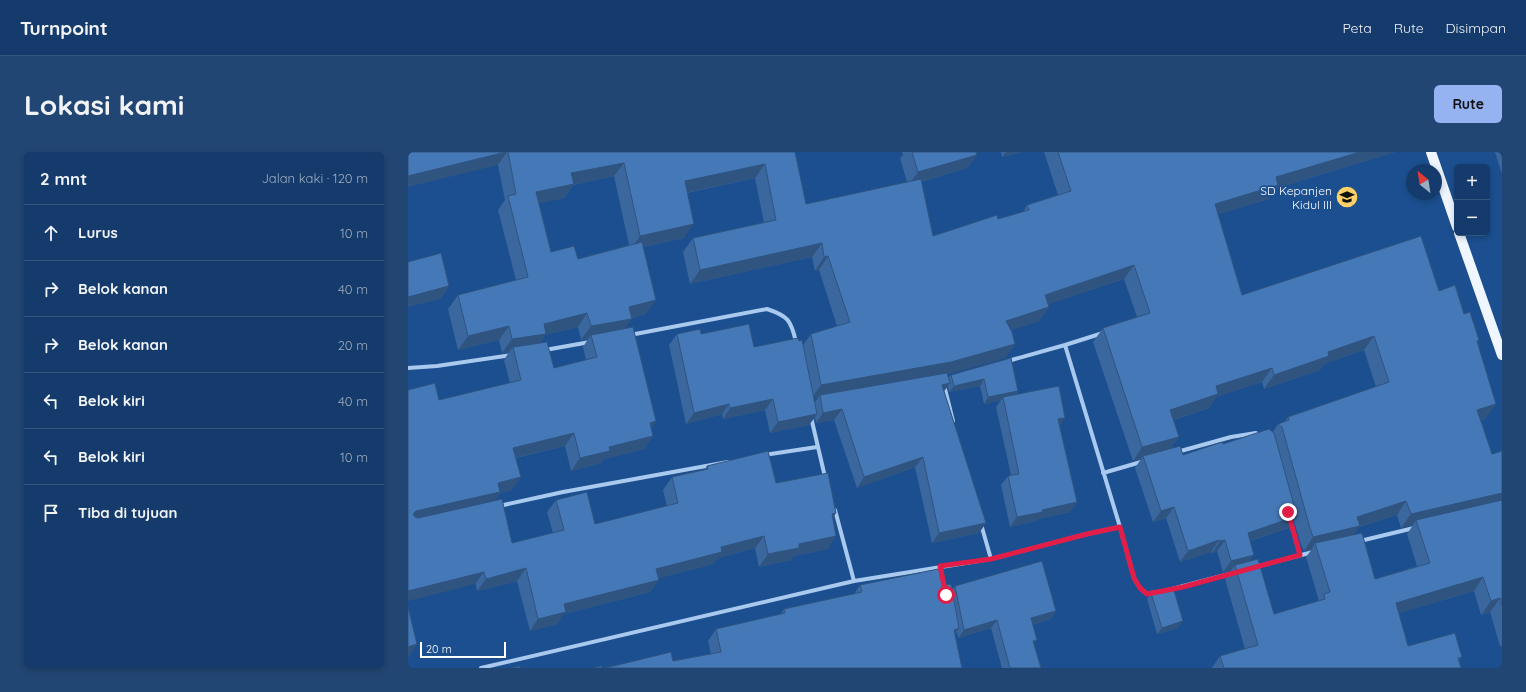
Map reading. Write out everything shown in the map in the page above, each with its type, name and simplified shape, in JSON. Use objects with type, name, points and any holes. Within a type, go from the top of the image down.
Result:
[{"type":"main road","points":[[1431,152],[1454,218]]},
{"type":"main road","points":[[1460,236],[1502,355]]},
{"type":"street","points":[[625,336],[767,309],[782,314],[793,326],[797,349]]},
{"type":"street","points":[[1003,362],[1110,331]]},
{"type":"street","points":[[539,350],[594,341]]},
{"type":"street","points":[[1065,345],[1134,578],[1140,588],[1147,594],[1183,587],[1241,571]]},
{"type":"street","points":[[408,368],[438,366],[516,354]]},
{"type":"street","points":[[942,379],[954,424]]},
{"type":"street","points":[[810,410],[817,447],[828,484]]},
{"type":"street","points":[[1171,454],[1231,437],[1256,433],[1262,438]]},
{"type":"street","points":[[759,456],[817,447]]},
{"type":"street","points":[[493,507],[563,492],[735,460]]},
{"type":"street","points":[[1103,473],[1148,460]]},
{"type":"street","points":[[834,507],[854,581]]},
{"type":"street","points":[[1290,517],[1300,555]]},
{"type":"street","points":[[981,521],[991,559]]},
{"type":"street","points":[[481,668],[854,581],[899,575],[940,566],[991,559],[1120,527]]},
{"type":"street","points":[[1354,542],[1416,528]]},
{"type":"street","points":[[1249,569],[1315,551]]},
{"type":"street","points":[[940,566],[942,574]]},
{"type":"building","points":[[408,152],[506,152],[408,176]]},
{"type":"building","points":[[508,152],[795,152],[806,204],[921,179],[933,236],[997,215],[998,219],[1029,210],[1027,205],[1071,191],[1058,152],[1360,152],[1276,177],[1278,185],[1215,204],[1242,295],[1421,236],[1439,291],[1455,285],[1464,314],[1470,312],[1479,340],[1477,341],[1496,404],[1477,410],[1492,454],[1502,451],[1502,493],[1411,514],[1406,501],[1357,517],[1360,526],[1313,537],[1282,427],[1278,424],[1289,420],[1288,417],[1389,382],[1374,336],[1328,352],[1329,356],[1274,375],[1272,368],[1216,386],[1218,394],[1170,410],[1179,437],[1142,447],[1103,328],[1150,313],[1134,265],[1045,295],[1049,307],[1006,321],[1012,332],[1015,344],[951,362],[821,385],[811,334],[850,322],[828,256],[824,257],[822,243],[700,270],[693,238],[776,220],[765,164],[685,181],[694,224],[640,236],[624,163],[571,173],[574,184],[536,192],[551,252],[574,246],[578,259],[642,242],[656,300],[629,307],[632,319],[591,326],[587,313],[544,324],[546,334],[512,339],[509,326],[468,336],[458,295],[528,277],[508,196],[516,194]]},
{"type":"building","points":[[912,152],[976,152],[977,155],[918,172]]},
{"type":"building","points":[[441,253],[449,286],[408,297],[408,262]]},
{"type":"building","points":[[749,324],[754,347],[798,338],[799,341],[802,340],[817,414],[778,422],[773,399],[730,408],[729,404],[694,413],[677,334],[700,329],[701,334]]},
{"type":"building","points":[[633,327],[656,421],[650,423],[653,436],[609,447],[610,451],[580,458],[574,433],[513,448],[521,477],[498,483],[500,492],[416,511],[413,514],[415,517],[418,518],[502,499],[512,543],[564,530],[556,500],[587,492],[595,524],[678,503],[672,477],[708,469],[707,466],[768,451],[776,483],[828,473],[836,513],[832,514],[836,536],[799,544],[799,548],[768,554],[764,536],[721,547],[722,552],[656,569],[659,580],[564,604],[566,612],[538,619],[526,568],[486,579],[484,572],[408,591],[408,390],[435,383],[439,400],[521,380],[513,347],[547,342],[554,368],[597,357],[591,335]]},
{"type":"building","points":[[1011,358],[1018,391],[988,397],[984,379],[954,386],[951,375]]},
{"type":"building","points":[[947,373],[950,383],[942,385],[986,523],[939,533],[923,457],[864,477],[842,409],[823,413],[820,395]]},
{"type":"building","points":[[1059,386],[1065,418],[1058,419],[1077,502],[1042,510],[1043,512],[1017,517],[1008,476],[1019,474],[1003,397]]},
{"type":"building","points":[[1269,429],[1274,433],[1297,516],[1248,533],[1254,555],[1231,561],[1225,540],[1219,540],[1188,551],[1174,507],[1161,511],[1143,456],[1180,446],[1183,455]]},
{"type":"building","points":[[1502,500],[1502,606],[1500,598],[1491,601],[1483,577],[1396,603],[1408,646],[1455,633],[1462,657],[1458,658],[1461,668],[1224,668],[1220,656],[1258,645],[1235,565],[1258,559],[1274,614],[1325,599],[1324,594],[1330,592],[1315,543],[1362,533],[1375,579],[1430,563],[1416,520]]},
{"type":"building","points":[[1042,561],[1056,611],[1031,618],[1037,640],[1033,641],[1041,668],[1010,668],[997,620],[964,630],[955,586]]},
{"type":"building","points":[[943,568],[946,585],[951,584],[959,628],[954,630],[962,668],[605,668],[671,652],[673,661],[721,652],[716,629],[785,613],[784,609],[862,592],[860,585]]},
{"type":"building","points":[[1173,587],[1183,621],[1162,628],[1151,593]]},
{"type":"building","points":[[408,607],[417,644],[408,647]]},
{"type":"place","name":"SD Kepanjen Kidul III","points":[[1347,197]]},
{"type":"route","points":[[946,595],[940,566],[991,559],[1120,527],[1134,578],[1140,588],[1147,594],[1183,587],[1300,555],[1288,512]]}]
